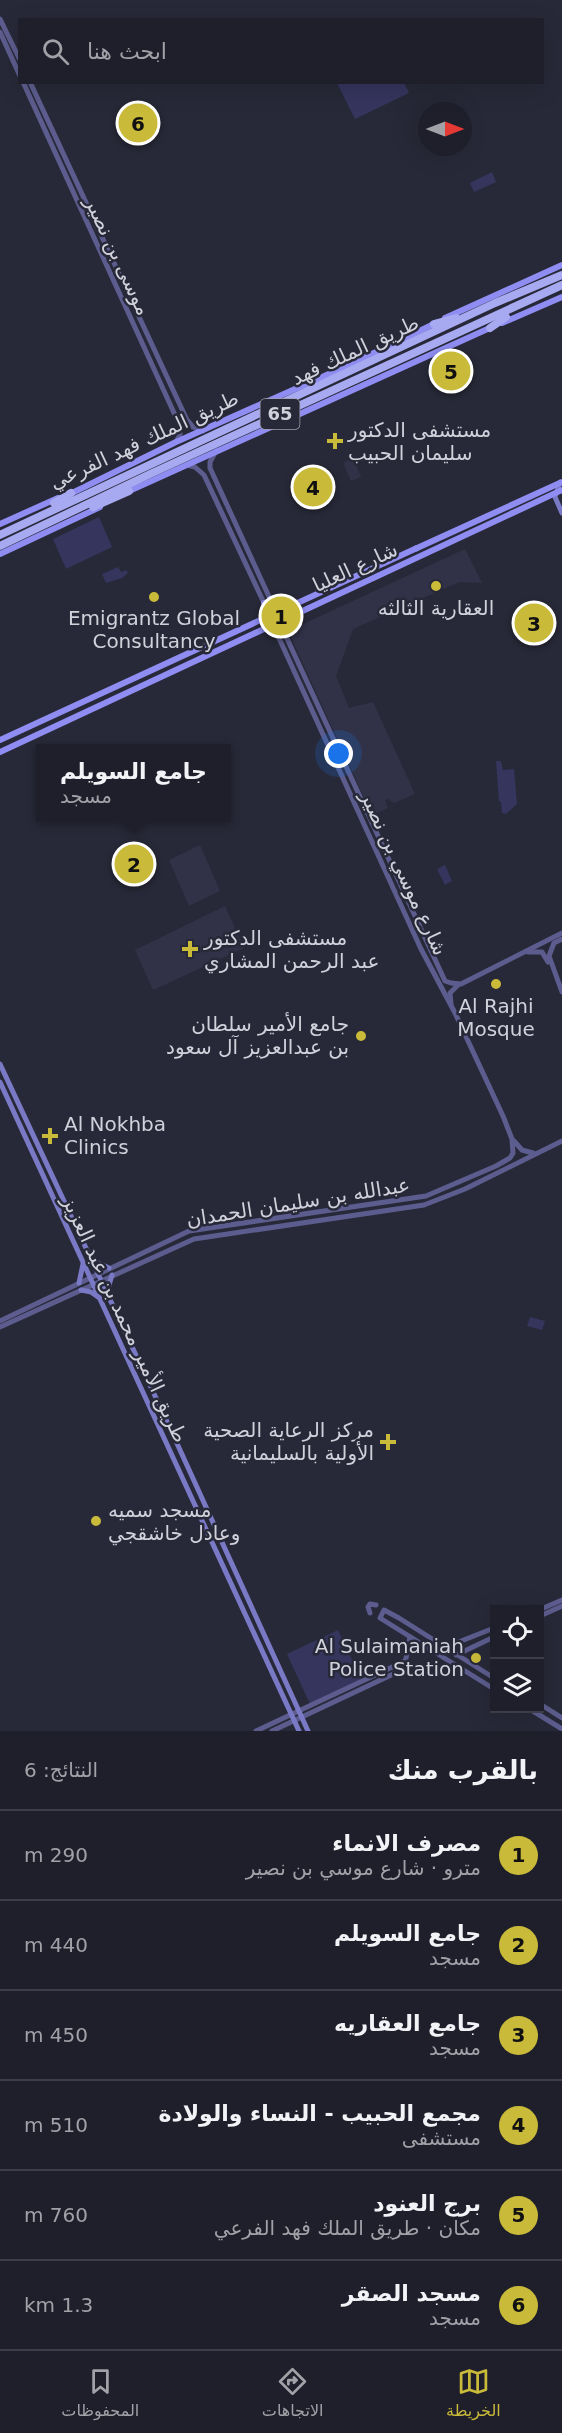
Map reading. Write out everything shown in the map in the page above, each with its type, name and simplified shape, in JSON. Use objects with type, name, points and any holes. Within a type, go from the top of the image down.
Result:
[{"type":"highway","name":"طريق الملك فهد","points":[[0,535],[562,273]]},
{"type":"highway","name":"طريق الملك فهد","points":[[0,546],[150,474],[562,285]]},
{"type":"highway","points":[[490,328],[499,320],[539,301],[545,294]]},
{"type":"highway","points":[[434,324],[477,312]]},
{"type":"highway","points":[[33,530],[49,526],[129,491]]},
{"type":"highway","points":[[9,530],[21,520],[71,493]]},
{"type":"main road","name":"طريق الملك فهد الفرعي","points":[[0,524],[562,265]]},
{"type":"main road","name":"طريق الملك فهد الفرعي","points":[[0,554],[185,465],[562,297]]},
{"type":"main road","points":[[561,482],[559,492],[555,497],[561,508]]},
{"type":"main road","name":"شارع العليا","points":[[0,740],[561,482]]},
{"type":"main road","name":"شارع العليا","points":[[0,752],[272,624],[282,627],[290,615],[559,492]]},
{"type":"main road","name":"شارع العليا","points":[[416,556],[412,552],[417,548]]},
{"type":"main road","points":[[267,601],[276,609],[287,608]]},
{"type":"main road","points":[[259,620],[266,613],[267,601]]},
{"type":"main road","points":[[287,608],[279,615],[281,618],[290,615]]},
{"type":"main road","points":[[282,627],[283,621],[290,615]]},
{"type":"main road","points":[[261,630],[270,628],[275,632]]},
{"type":"main road","points":[[47,719],[42,727],[50,727]]},
{"type":"main road","points":[[28,728],[32,731],[30,736]]},
{"type":"main road","name":"طريق الأمير محمد بن عبد العزيز","points":[[0,1064],[308,1731]]},
{"type":"main road","name":"طريق الأمير محمد بن عبد العزيز","points":[[0,1083],[299,1731]]},
{"type":"main road","points":[[17,1120],[31,1139],[32,1132]]},
{"type":"main road","points":[[91,1259],[109,1268]]},
{"type":"main road","points":[[79,1283],[83,1262]]},
{"type":"main road","points":[[107,1294],[112,1275]]},
{"type":"main road","points":[[81,1290],[91,1292],[100,1298]]},
{"type":"street","points":[[0,19],[18,56]]},
{"type":"street","points":[[0,32],[18,72]]},
{"type":"street","name":"موسى بن نصير","points":[[24,84],[180,426]]},
{"type":"street","points":[[31,84],[187,420],[193,427],[203,431]]},
{"type":"street","points":[[81,212],[88,208]]},
{"type":"street","points":[[107,267],[114,264]]},
{"type":"street","points":[[176,442],[180,434],[180,426],[185,425],[187,420]]},
{"type":"street","points":[[185,465],[195,467],[204,475],[206,471],[212,472],[210,462],[216,451]]},
{"type":"street","name":"شارع موسي بن نصير","points":[[212,472],[267,601],[269,616],[275,632],[421,949],[455,1013],[513,1139]]},
{"type":"street","name":"شارع موسي بن نصير","points":[[204,475],[267,601],[276,612],[445,981],[458,985]]},
{"type":"street","points":[[275,632],[274,625],[278,623],[282,627]]},
{"type":"street","points":[[455,1013],[450,996],[458,985],[562,933]]},
{"type":"street","points":[[562,939],[554,943],[549,956],[562,992]]},
{"type":"street","points":[[518,956],[532,950],[542,952],[552,968]]},
{"type":"street","points":[[513,1139],[522,1150],[534,1153]]},
{"type":"street","name":"عبدالله بن سليمان الحمدان","points":[[0,1321],[189,1231],[426,1196],[510,1158],[513,1153],[513,1139]]},
{"type":"street","points":[[0,1327],[194,1239],[424,1206],[465,1189],[562,1141]]},
{"type":"street","points":[[544,1608],[562,1600]]},
{"type":"street","points":[[370,1613],[368,1607],[370,1604],[376,1605]]},
{"type":"street","points":[[544,1614],[562,1606]]},
{"type":"street","points":[[490,1675],[384,1610],[380,1618],[388,1624],[490,1686]]},
{"type":"street","points":[[446,1647],[490,1630]]},
{"type":"street","points":[[311,1710],[404,1670],[410,1637]]},
{"type":"street","points":[[456,1654],[490,1639]]},
{"type":"street","points":[[461,1641],[456,1645],[456,1649],[459,1651],[466,1649]]},
{"type":"street","points":[[272,1731],[295,1721],[301,1715],[405,1661]]},
{"type":"street","points":[[544,1707],[562,1718]]},
{"type":"street","points":[[536,1713],[562,1729]]},
{"type":"street","points":[[256,1731],[292,1714],[301,1715]]},
{"type":"shaded area","points":[[338,84],[404,84],[409,93],[355,119]]},
{"type":"shaded area","points":[[492,172],[496,182],[474,192],[470,183]]},
{"type":"shaded area","points":[[353,458],[361,477],[351,481],[343,463]]},
{"type":"shaded area","points":[[99,517],[112,547],[66,569],[53,539]]},
{"type":"shaded area","points":[[465,549],[482,583],[459,582],[353,629],[336,676],[349,708],[373,702],[415,794],[394,803],[388,799],[385,800],[388,808],[372,815],[288,631]]},
{"type":"shaded area","points":[[118,567],[121,572],[126,570],[128,573],[122,578],[106,583],[102,574]]},
{"type":"shaded area","points":[[496,761],[501,761],[503,770],[514,769],[517,804],[506,814],[502,813],[499,801]]},
{"type":"shaded area","points":[[200,845],[220,891],[189,906],[169,860]]},
{"type":"shaded area","points":[[445,865],[452,881],[445,885],[437,869]]},
{"type":"shaded area","name":"مستشفى الدكتور عبد الرحمن المشاري","points":[[225,906],[244,948],[153,990],[135,950]]},
{"type":"shaded area","points":[[530,1317],[545,1321],[542,1330],[527,1326]]},
{"type":"shaded area","points":[[338,1630],[361,1679],[310,1704],[287,1654]]},
{"type":"place","name":"مسجد الصقر","points":[[138,123]]},
{"type":"place","name":"برج العنود","points":[[451,371]]},
{"type":"place","name":"مستشفى الدكتور سليمان الحبيب","points":[[335,441]]},
{"type":"place","name":"مجمع الحبيب - النساء والولادة","points":[[313,487]]},
{"type":"place","name":"العقارية الثالثه","points":[[436,586]]},
{"type":"place","name":"Emigrantz Global Consultancy","points":[[154,597]]},
{"type":"place","name":"مصرف الانماء","points":[[281,616]]},
{"type":"place","name":"جامع العقاريه","points":[[534,623]]},
{"type":"place","name":"جامع السويلم","points":[[134,864]]},
{"type":"place","name":"مستشفى الدكتور عبد الرحمن المشاري","points":[[190,949]]},
{"type":"place","name":"Al Rajhi Mosque","points":[[496,984]]},
{"type":"place","name":"جامع الأمير سلطان بن عبدالعزيز آل سعود","points":[[361,1036]]},
{"type":"place","name":"Al Nokhba Clinics","points":[[50,1136]]},
{"type":"place","name":"مركز الرعاية الصحية الأولية بالسليمانية","points":[[388,1442]]},
{"type":"place","name":"مسجد سميه وعادل خاشقجي","points":[[96,1521]]},
{"type":"place","name":"Al Sulaimaniah Police Station","points":[[476,1658]]}]
